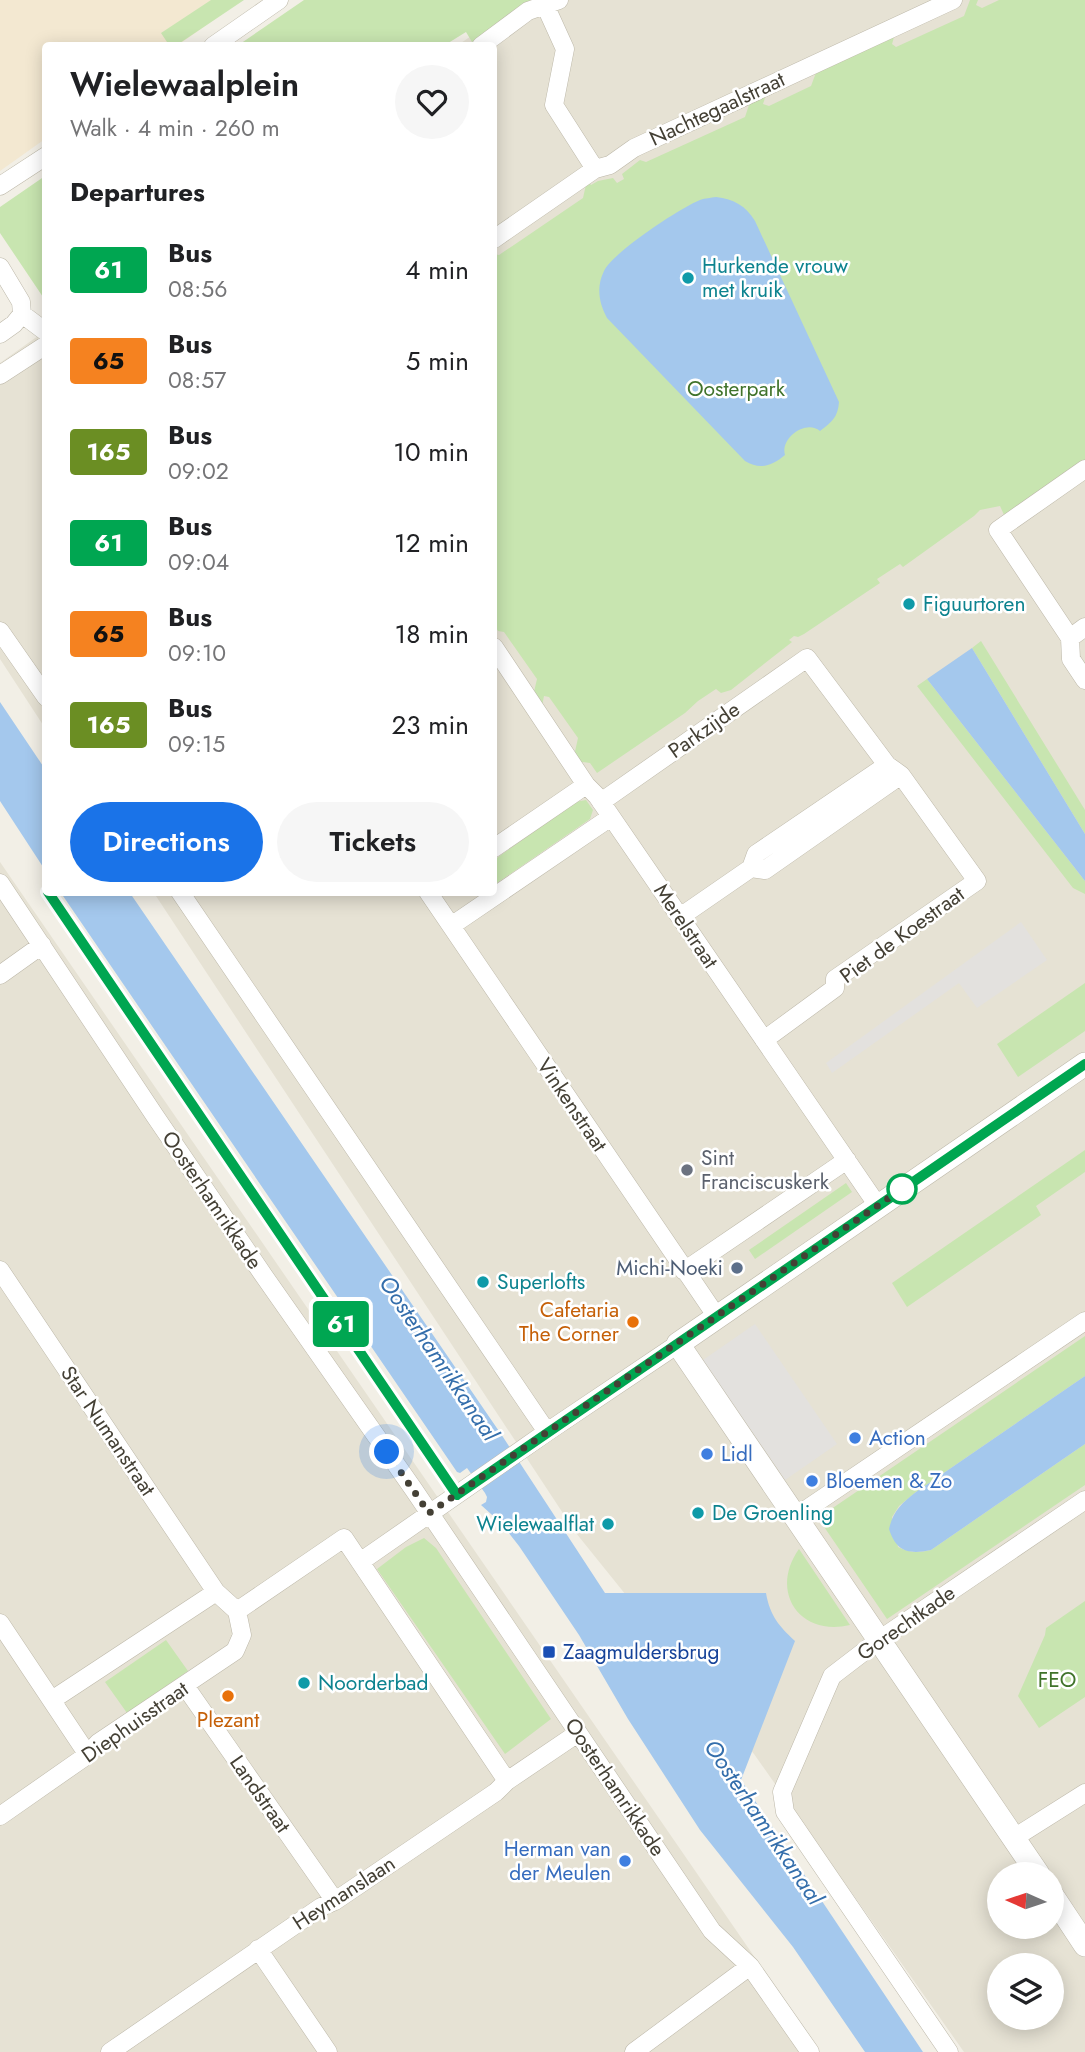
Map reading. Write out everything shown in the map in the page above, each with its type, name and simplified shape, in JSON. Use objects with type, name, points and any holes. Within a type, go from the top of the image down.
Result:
[{"type":"street","points":[[219,42],[279,0]]},
{"type":"street","name":"Nachtegaalstraat","points":[[497,237],[595,169],[610,165],[634,148],[953,0]]},
{"type":"street","points":[[486,42],[528,11],[555,1],[565,49],[554,105],[595,169]]},
{"type":"street","points":[[0,186],[42,159]]},
{"type":"street","points":[[0,267],[5,287],[21,302],[22,314],[0,334]]},
{"type":"street","points":[[22,314],[42,329]]},
{"type":"street","points":[[0,375],[42,348]]},
{"type":"street","points":[[1085,469],[998,530],[1070,638],[1085,680]]},
{"type":"street","points":[[1070,638],[1085,627]]},
{"type":"street","points":[[0,631],[42,691]]},
{"type":"street","name":"Merelstraat","points":[[497,652],[586,785],[601,802],[878,1206]]},
{"type":"street","name":"Parkzijde","points":[[601,802],[807,658],[894,770]]},
{"type":"street","points":[[680,917],[751,868],[756,854],[894,770]]},
{"type":"street","name":"Piet de Koestraat","points":[[764,1040],[835,988],[835,979],[977,881],[894,770]]},
{"type":"street","points":[[497,846],[586,785]]},
{"type":"street","points":[[497,895],[611,817]]},
{"type":"street","name":"Oosterhamrikkade","points":[[0,883],[215,1205],[429,1513],[712,1931],[750,1966],[810,2052]]},
{"type":"street","points":[[183,896],[547,1432]]},
{"type":"street","name":"Vinkenstraat","points":[[430,896],[717,1317]]},
{"type":"street","points":[[451,926],[495,896]]},
{"type":"street","points":[[0,975],[42,945]]},
{"type":"street","points":[[360,1562],[1085,1064]]},
{"type":"street","points":[[684,1271],[847,1160]]},
{"type":"street","name":"Star Numanstraat","points":[[0,1270],[216,1592]]},
{"type":"street","points":[[795,1517],[1085,1321]]},
{"type":"street","points":[[678,1344],[1030,1862]]},
{"type":"street","name":"Gorechtkade","points":[[949,2052],[785,1812],[782,1792],[832,1676],[879,1640],[1085,1500]]},
{"type":"street","points":[[52,1700],[216,1592],[237,1611],[344,1538],[506,1782]]},
{"type":"street","name":"Diephuisstraat","points":[[0,1816],[88,1755],[98,1743],[235,1651],[242,1635],[237,1611]]},
{"type":"street","points":[[0,1623],[88,1755]]},
{"type":"street","name":"Landstraat","points":[[185,1686],[335,1902]]},
{"type":"street","name":"Heymanslaan","points":[[110,2052],[321,1907],[335,1902],[578,1733]]},
{"type":"street","points":[[1014,1839],[1085,1793]]},
{"type":"street","points":[[1064,1913],[1085,1945]]},
{"type":"street","points":[[258,1949],[328,2052]]},
{"type":"street","points":[[634,2052],[750,1966]]},
{"type":"shaded area","points":[[0,0],[242,0],[182,42],[42,42],[42,141],[0,171]]},
{"type":"shaded area","points":[[524,0],[1085,0],[1085,2052],[964,2052],[754,1754],[576,1533],[156,896],[497,896],[497,42],[462,42]]},
{"type":"shaded area","points":[[42,333],[42,723],[0,659],[0,363]]},
{"type":"shaded area","points":[[0,862],[820,2052],[0,2052]]},
{"type":"shaded area","points":[[1021,922],[1047,960],[977,1008],[959,983],[832,1073],[826,1063]]},
{"type":"shaded area","points":[[755,1324],[837,1444],[785,1480],[703,1360]]},
{"type":"green space","points":[[211,0],[244,0],[181,42],[167,42],[161,33]]},
{"type":"green space","points":[[304,0],[539,0],[472,42],[466,32],[450,42],[243,42]]},
{"type":"green space","name":"Oosterpark","points":[[970,0],[978,0],[976,5],[982,8],[999,0],[1085,0],[1085,460],[1005,517],[1000,506],[980,510],[903,567],[900,564],[877,579],[880,583],[804,634],[794,636],[789,640],[792,642],[731,690],[721,693],[716,689],[597,773],[590,763],[583,762],[578,765],[574,756],[578,738],[549,697],[544,696],[542,706],[533,696],[537,679],[504,632],[497,629],[497,255],[583,198],[587,180],[591,185],[613,178],[617,183],[624,179],[622,174],[640,160],[646,162],[745,117],[750,102],[766,95],[763,104],[769,106],[811,86],[817,70],[825,66],[830,67],[895,34],[892,44],[896,47],[964,16]]},
{"type":"green space","points":[[42,178],[42,296],[0,233],[0,207]]},
{"type":"green space","points":[[981,641],[1085,810],[1085,834],[972,648]]},
{"type":"green space","points":[[927,679],[1085,881],[1085,894],[1073,888],[917,686]]},
{"type":"green space","points":[[586,800],[593,810],[590,819],[497,883],[497,858],[575,802]]},
{"type":"green space","points":[[1085,983],[1085,1031],[1018,1077],[997,1044]]},
{"type":"green space","points":[[1085,1150],[1085,1172],[1036,1206],[1041,1215],[907,1307],[892,1283]]},
{"type":"green space","points":[[846,1183],[852,1192],[755,1259],[749,1250]]},
{"type":"green space","points":[[1085,1336],[1085,1376],[899,1506],[892,1517],[898,1547],[914,1552],[931,1550],[1085,1444],[1085,1485],[887,1619],[818,1518]]},
{"type":"green space","points":[[424,1538],[436,1548],[551,1719],[505,1754],[377,1569],[406,1547]]},
{"type":"green space","points":[[799,1549],[850,1625],[832,1627],[816,1624],[794,1607],[787,1580],[790,1565]]},
{"type":"green space","name":"FEO","points":[[1085,1601],[1085,1697],[1039,1728],[1018,1696],[1046,1628]]},
{"type":"green space","points":[[166,1640],[188,1671],[127,1713],[105,1682]]},
{"type":"water","points":[[716,197],[739,204],[755,221],[839,402],[836,415],[828,425],[820,431],[808,427],[795,432],[786,442],[785,455],[766,466],[745,461],[607,318],[600,301],[599,289],[604,271],[620,253],[678,212],[700,200]]},
{"type":"water","points":[[972,648],[1085,834],[1085,881],[927,679]]},
{"type":"water","points":[[0,702],[42,765],[42,865],[0,801]]},
{"type":"water","name":"Oosterhamrikkanaal","points":[[63,896],[132,896],[503,1437],[605,1593],[766,1593],[776,1620],[795,1641],[741,1780],[923,2052],[865,2052],[793,1947],[700,1830],[628,1719],[579,1635],[519,1546],[501,1523],[481,1505],[486,1502],[485,1493],[467,1468],[457,1472]]},
{"type":"water","points":[[1085,1376],[1085,1444],[931,1550],[916,1552],[899,1547],[889,1529],[896,1512],[906,1500]]},
{"type":"bus line","name":"61","points":[[51,896],[457,1495],[1085,1064]]},
{"type":"place","name":"Hurkende vrouw met kruik","points":[[688,278]]},
{"type":"place","name":"Figuurtoren","points":[[909,604]]},
{"type":"place","name":"Sint Franciscuskerk","points":[[687,1170]]},
{"type":"place","name":"Michi-Noeki","points":[[737,1268]]},
{"type":"place","name":"Superlofts","points":[[483,1282]]},
{"type":"place","name":"Cafetaria The Corner","points":[[633,1322]]},
{"type":"place","name":"Action","points":[[855,1438]]},
{"type":"place","name":"Lidl","points":[[707,1454]]},
{"type":"place","name":"Bloemen & Zo","points":[[812,1481]]},
{"type":"place","name":"De Groenling","points":[[698,1513]]},
{"type":"place","name":"Wielewaalflat","points":[[608,1524]]},
{"type":"place","name":"Zaagmuldersbrug","points":[[549,1652]]},
{"type":"place","name":"Noorderbad","points":[[304,1683]]},
{"type":"place","name":"Plezant","points":[[228,1696]]},
{"type":"place","name":"Herman van der Meulen","points":[[625,1861]]},
{"type":"route","points":[[387,1452],[429,1513],[902,1189]]}]
